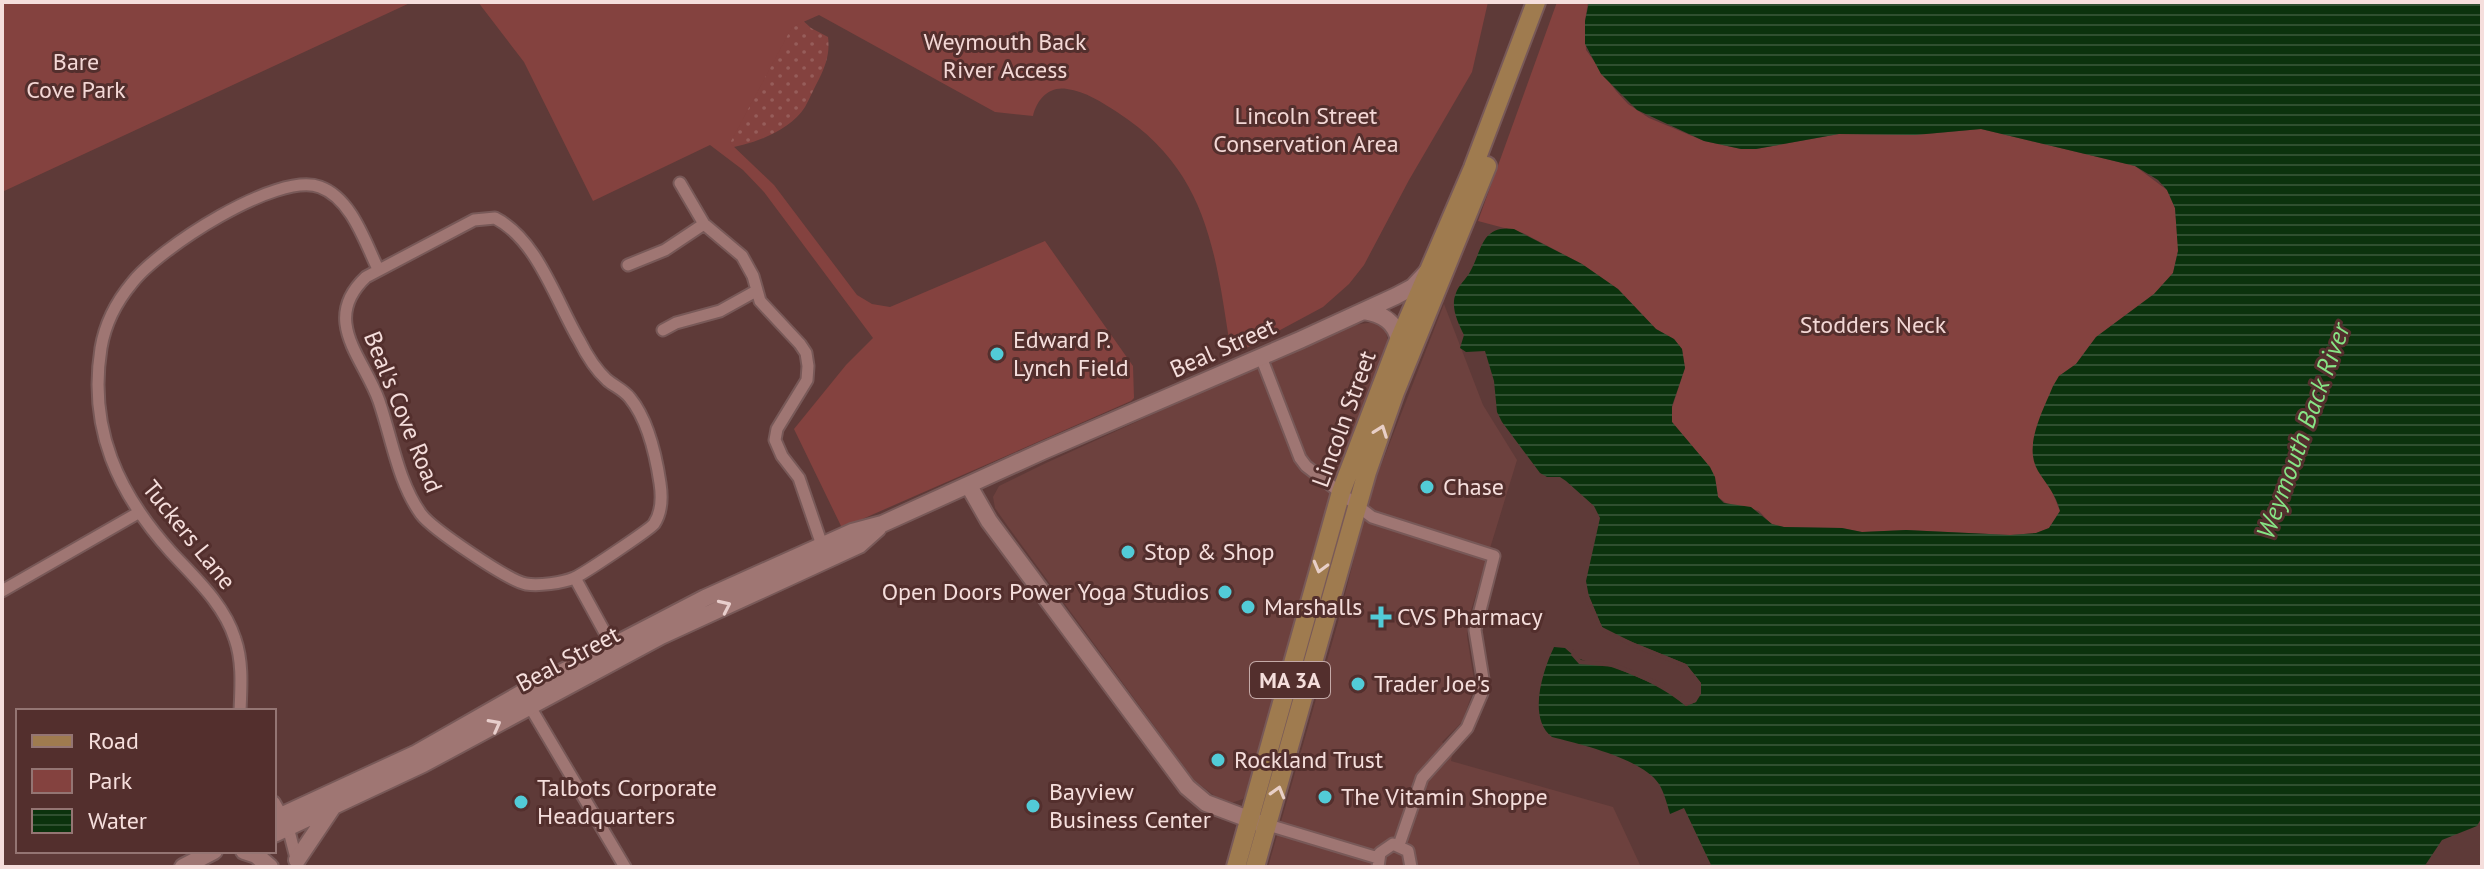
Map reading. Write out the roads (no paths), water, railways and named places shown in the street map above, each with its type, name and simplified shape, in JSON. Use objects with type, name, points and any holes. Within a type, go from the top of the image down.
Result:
[{"type":"main road","name":"Lincoln Street","points":[[1255,867],[1259,823],[1341,492],[1399,340],[1473,168],[1536,2]]},
{"type":"main road","name":"Lincoln Street","points":[[1236,867],[1259,823],[1387,414],[1479,187],[1548,2]]},
{"type":"street","points":[[680,183],[704,224],[742,256],[767,311],[806,353],[807,380],[777,429],[775,440],[782,456],[799,478],[824,552]]},
{"type":"street","name":"Tuckers Lane","points":[[240,709],[239,655],[229,624],[204,586],[138,513],[125,492],[112,458],[98,392],[105,330],[121,298],[145,268],[186,237],[274,190],[309,184],[329,191],[343,203],[378,269]]},
{"type":"street","name":"Beal's Cove Road","points":[[495,218],[509,225],[529,247],[598,370],[628,395],[635,405],[655,456],[661,502],[653,525],[575,578],[525,584],[453,541],[421,515],[402,475],[372,383],[353,351],[345,327],[347,306],[354,287],[378,269],[474,220],[495,218]]},
{"type":"street","points":[[628,265],[665,250],[704,224]]},
{"type":"street","name":"Beal Street","points":[[278,819],[526,700],[616,652],[705,598],[824,552],[852,532],[882,524],[1364,311],[1413,287],[1431,268]]},
{"type":"street","points":[[663,330],[676,323],[720,311],[756,291]]},
{"type":"street","points":[[1364,311],[1388,320],[1399,340]]},
{"type":"street","points":[[1261,357],[1300,458],[1306,466],[1372,517],[1494,556],[1475,630],[1483,679],[1482,693],[1467,728],[1422,778],[1399,845]]},
{"type":"street","points":[[969,486],[989,521],[1187,787],[1206,803],[1378,862],[1383,848],[1399,845],[1408,851],[1412,867]]},
{"type":"street","points":[[2,591],[138,513]]},
{"type":"street","points":[[575,578],[616,652]]},
{"type":"street","name":"Beal Street","points":[[278,819],[333,806],[423,764],[526,700]]},
{"type":"street","points":[[526,700],[625,867]]},
{"type":"street","points":[[297,864],[308,841],[333,806]]},
{"type":"street","points":[[278,819],[297,864]]},
{"type":"street","points":[[183,867],[210,853]]},
{"type":"street","points":[[250,853],[272,867]]},
{"type":"water","name":"Weymouth Back River","points":[[1589,2],[2482,2],[2482,817],[2477,826],[2442,840],[2424,867],[1712,867],[1684,808],[1670,814],[1661,787],[1651,775],[1610,754],[1552,737],[1544,729],[1539,706],[1542,681],[1554,647],[1565,648],[1584,661],[1636,676],[1686,706],[1696,702],[1701,683],[1686,664],[1602,627],[1589,597],[1586,581],[1600,518],[1594,506],[1560,477],[1547,477],[1540,473],[1497,412],[1494,381],[1485,351],[1466,352],[1460,348],[1464,335],[1456,315],[1454,298],[1489,235],[1503,229],[1514,229],[1582,264],[1618,289],[1656,329],[1674,339],[1682,349],[1685,368],[1672,406],[1672,422],[1710,467],[1718,497],[1724,503],[1751,507],[1772,524],[1784,527],[1842,528],[1862,532],[1906,530],[2010,535],[2036,533],[2049,528],[2060,511],[2054,495],[2038,471],[2033,451],[2036,428],[2053,386],[2059,376],[2076,364],[2096,337],[2154,294],[2173,273],[2178,251],[2175,208],[2167,190],[2158,180],[2135,166],[1981,129],[1915,135],[1839,134],[1756,149],[1704,141],[1637,110],[1601,74],[1585,44]]},
{"type":"place","name":"Edward P. Lynch Field","points":[[997,354]]},
{"type":"place","name":"Chase","points":[[1427,487]]},
{"type":"place","name":"Stop & Shop","points":[[1128,552]]},
{"type":"place","name":"Open Doors Power Yoga Studios","points":[[1225,592]]},
{"type":"place","name":"Marshalls","points":[[1248,607]]},
{"type":"place","name":"CVS Pharmacy","points":[[1381,617]]},
{"type":"place","name":"Trader Joe's","points":[[1358,684]]},
{"type":"place","name":"Rockland Trust","points":[[1218,760]]},
{"type":"place","name":"The Vitamin Shoppe","points":[[1325,797]]},
{"type":"place","name":"Talbots Corporate Headquarters","points":[[521,802]]},
{"type":"place","name":"Bayview Business Center","points":[[1033,806]]},
{"type":"park label","name":"Weymouth Back River Access","points":[[1005,56]]},
{"type":"park label","name":"Bare Cove Park","points":[[76,76]]},
{"type":"park label","name":"Lincoln Street Conservation Area","points":[[1306,130]]},
{"type":"park label","name":"Stodders Neck","points":[[1873,325]]}]
